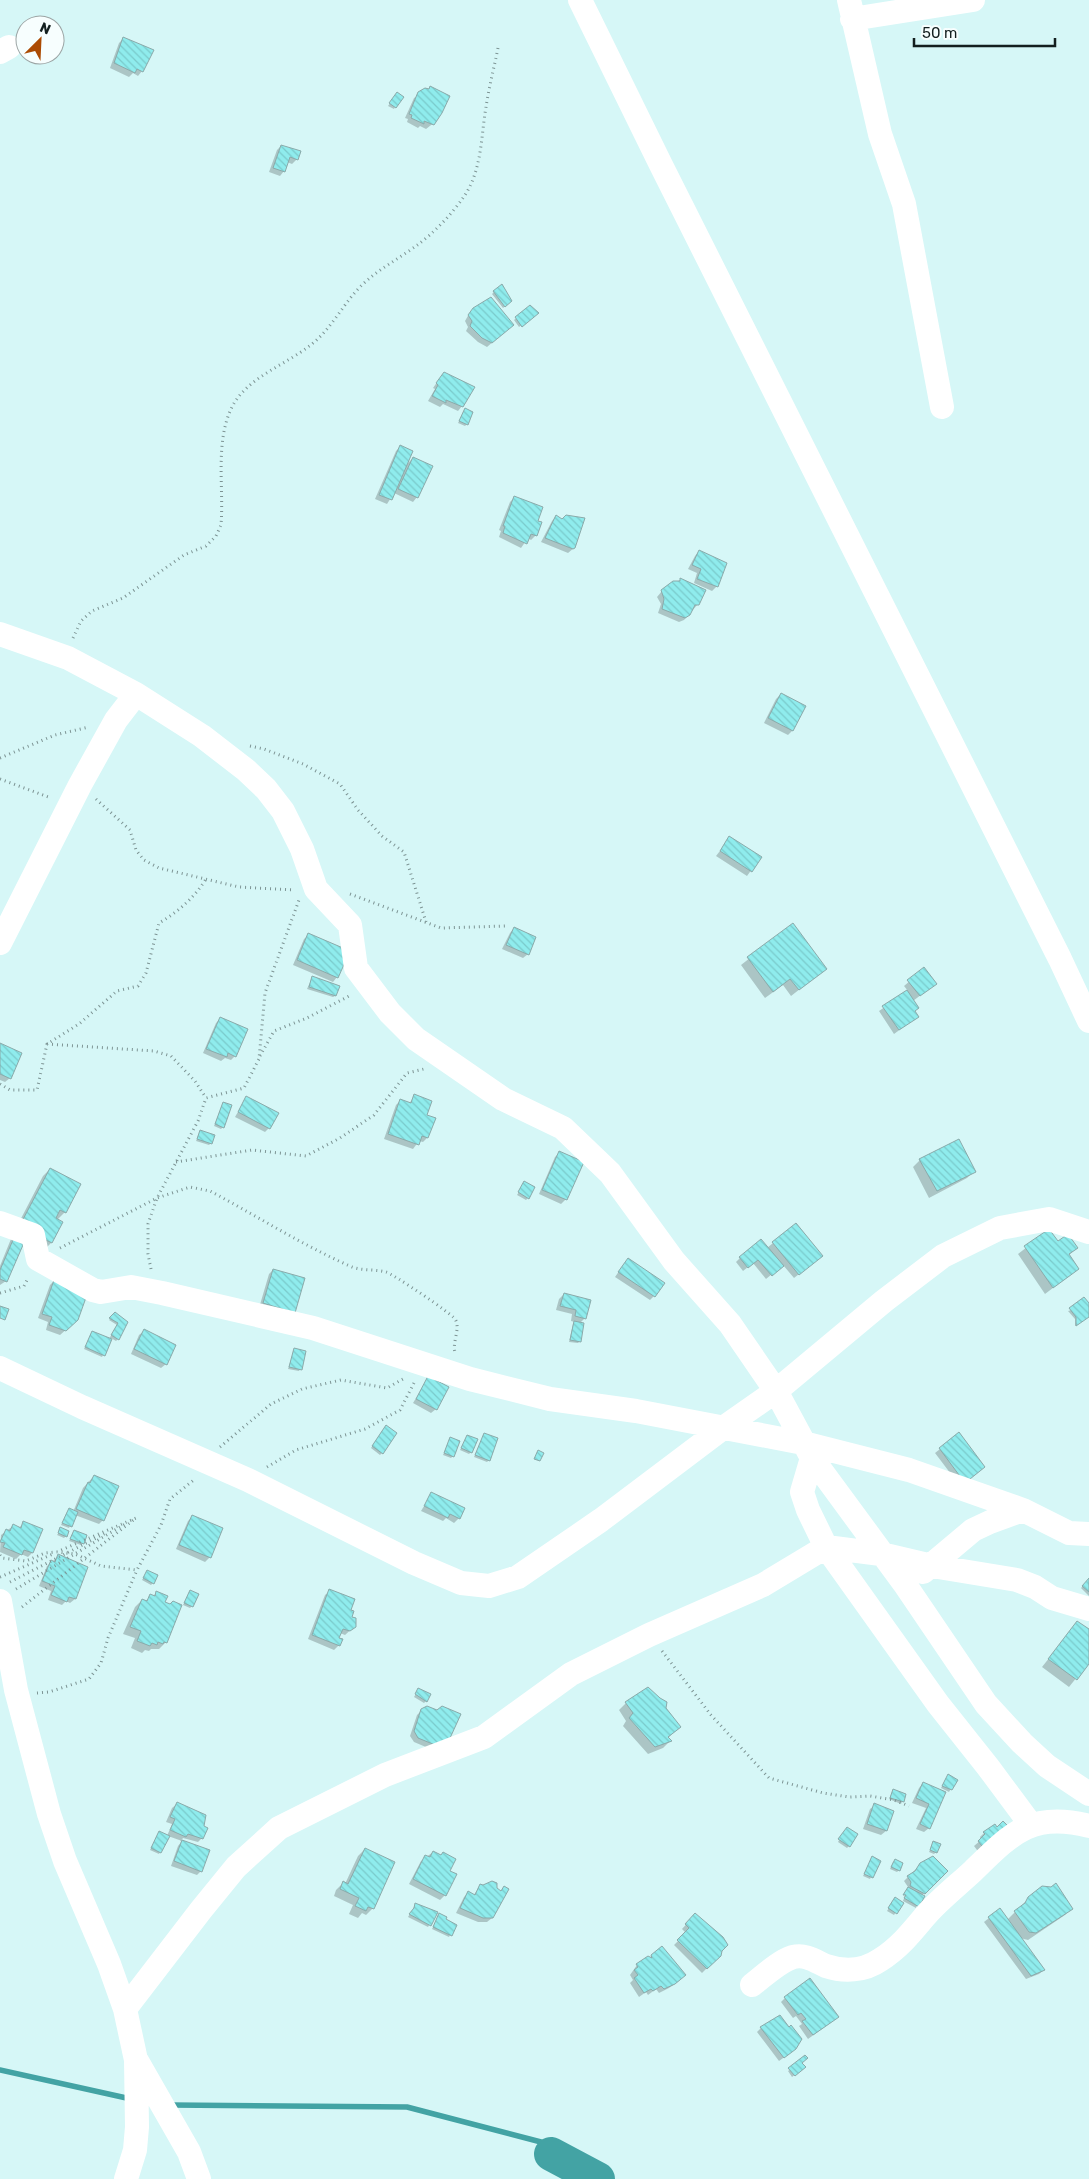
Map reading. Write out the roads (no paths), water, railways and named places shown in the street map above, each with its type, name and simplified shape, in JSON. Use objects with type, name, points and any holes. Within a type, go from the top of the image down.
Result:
[{"type":"street","points":[[580,0],[665,174],[1051,941],[1089,1021]]},
{"type":"street","points":[[942,407],[904,204],[880,134],[851,10],[973,0]]},
{"type":"street","points":[[0,634],[68,658],[136,694],[202,736],[246,770],[266,789],[283,811],[302,849],[310,890],[350,925],[356,968],[390,1014],[416,1039],[504,1099],[563,1128],[610,1173],[674,1261],[730,1324],[776,1391],[808,1450],[881,1554],[906,1586],[986,1704],[1022,1743],[1047,1766],[1089,1794]]},
{"type":"street","points":[[0,943],[75,795],[116,720],[136,694]]},
{"type":"street","points":[[0,1368],[82,1408],[248,1480],[414,1564],[461,1584],[490,1586],[518,1577],[601,1520],[723,1428],[776,1391],[943,1256],[1000,1228],[1049,1219],[1089,1232]]},
{"type":"street","points":[[0,1223],[32,1235],[38,1259],[93,1290],[102,1292],[131,1287],[162,1292],[313,1328],[470,1379],[550,1399],[636,1411],[723,1428],[808,1450],[908,1470],[1023,1510],[1069,1533],[1089,1534]]},
{"type":"street","points":[[808,1450],[802,1492],[808,1510],[826,1548],[938,1704],[988,1766],[1031,1825]]},
{"type":"street","points":[[906,1586],[973,1530],[1023,1510]]},
{"type":"street","points":[[125,2010],[236,1867],[280,1828],[385,1775],[484,1737],[571,1674],[649,1635],[763,1585],[826,1548],[881,1554],[932,1566],[1017,1580],[1035,1587],[1052,1598],[1089,1609]]},
{"type":"street","points":[[8,1598],[16,1690],[49,1814],[65,1861],[109,1964],[125,2010],[136,2060],[137,2126],[135,2150],[126,2179]]},
{"type":"street","points":[[752,1984],[778,1964],[794,1957],[809,1958],[842,1971],[861,1968],[879,1961],[911,1935],[944,1896],[1011,1835],[1031,1825],[1047,1821],[1067,1821],[1089,1826]]},
{"type":"street","points":[[136,2060],[189,2152],[199,2179]]},
{"type":"waterway","points":[[0,2070],[131,2099]]},
{"type":"waterway","points":[[170,2105],[407,2107],[541,2142],[570,2179]]},
{"type":"waterway","points":[[551,2154],[598,2179]]}]
